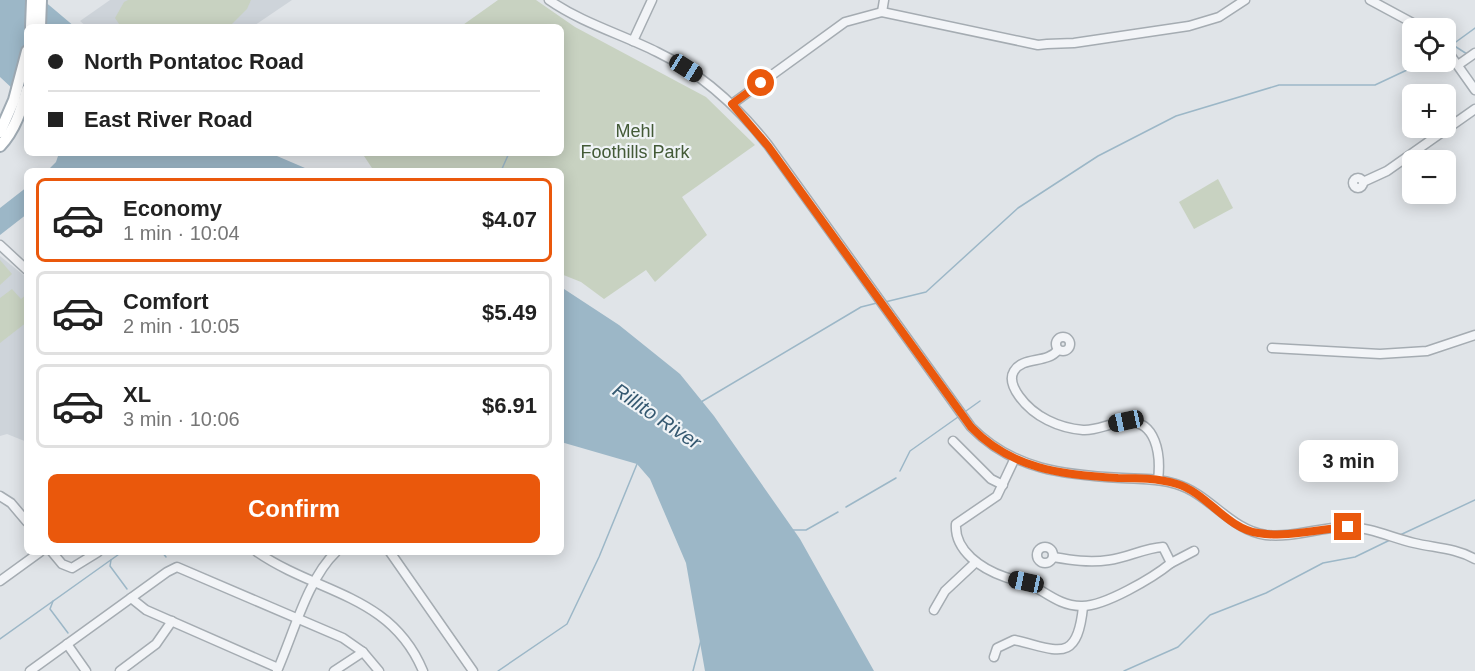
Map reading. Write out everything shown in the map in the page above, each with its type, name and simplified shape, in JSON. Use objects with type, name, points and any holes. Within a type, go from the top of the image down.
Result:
[{"type":"main road","points":[[31,24],[32,0]]},
{"type":"main road","points":[[40,24],[41,0]]},
{"type":"main road","points":[[0,146],[9,137],[24,69]]},
{"type":"main road","points":[[0,132],[24,95]]},
{"type":"street","points":[[549,0],[578,18],[677,62],[699,76],[732,104],[768,146],[971,427],[992,446],[1014,460],[1065,474],[1158,480],[1192,490],[1238,525],[1253,533],[1279,536],[1328,528],[1363,529],[1412,543],[1452,550],[1475,559]]},
{"type":"street","points":[[633,41],[652,0]]},
{"type":"street","points":[[882,12],[884,0]]},
{"type":"street","points":[[732,104],[845,22],[882,12],[1047,45],[1074,44],[1189,26],[1219,17],[1245,0]]},
{"type":"street","points":[[1370,0],[1403,18]]},
{"type":"street","points":[[1458,65],[1475,54]]},
{"type":"street","points":[[1456,62],[1475,90]]},
{"type":"street","points":[[1363,182],[1387,171],[1475,109]]},
{"type":"street","points":[[0,245],[24,267]]},
{"type":"street","points":[[1272,348],[1380,354],[1427,351],[1475,335]]},
{"type":"street","points":[[1058,350],[1049,358],[1023,363],[1015,369],[1012,378],[1013,387],[1024,403],[1059,426],[1085,430],[1126,421],[1144,427],[1156,441],[1159,450],[1158,480]]},
{"type":"street","points":[[953,441],[991,479],[1003,485]]},
{"type":"street","points":[[1014,460],[997,496],[956,524],[956,534],[960,545],[976,562],[1005,577],[1026,582],[1065,603],[1083,607],[1108,599],[1194,551]]},
{"type":"street","points":[[0,496],[11,503],[24,518]]},
{"type":"street","points":[[1053,556],[1081,562],[1110,560],[1146,548],[1163,547],[1171,562]]},
{"type":"street","points":[[0,581],[36,555]]},
{"type":"street","points":[[55,555],[68,568],[79,566],[94,555]]},
{"type":"street","points":[[262,555],[358,600],[388,620],[407,640],[423,671]]},
{"type":"street","points":[[131,598],[146,609],[277,669],[316,582],[334,555]]},
{"type":"street","points":[[392,555],[473,671]]},
{"type":"street","points":[[934,610],[945,591],[976,562]]},
{"type":"street","points":[[30,671],[177,567],[343,638],[363,652],[379,671]]},
{"type":"street","points":[[994,657],[997,648],[1014,640],[1047,650],[1062,649],[1074,641],[1080,630],[1083,607]]},
{"type":"street","points":[[120,671],[156,644],[172,621]]},
{"type":"street","points":[[67,644],[86,671]]},
{"type":"street","points":[[334,671],[363,652]]},
{"type":"shaded area","points":[[110,0],[292,0],[256,24],[84,24],[80,21]]},
{"type":"shaded area","points":[[0,256],[24,276],[24,441],[7,434],[0,436]]},
{"type":"green space","points":[[128,0],[251,0],[247,9],[232,24],[119,24],[115,18],[124,2]]},
{"type":"green space","name":"Mehl Foothills Park","points":[[498,0],[536,0],[575,27],[706,97],[755,145],[682,197],[707,235],[655,282],[646,270],[604,299],[581,282],[564,275],[564,168],[372,168],[364,156],[564,156],[564,24],[464,24]]},
{"type":"green space","points":[[1218,179],[1233,208],[1194,229],[1179,202]]},
{"type":"green space","points":[[0,260],[12,274],[0,285]]},
{"type":"green space","points":[[12,289],[21,299],[24,296],[24,324],[0,343],[0,298]]},
{"type":"water","points":[[0,0],[43,0],[71,24],[24,24],[24,99],[0,77]]},
{"type":"water","points":[[58,156],[277,156],[305,168],[50,168]]},
{"type":"water","points":[[24,189],[24,216],[0,235],[0,208]]},
{"type":"water","name":"Rillito River","points":[[564,289],[619,325],[680,374],[714,416],[800,539],[874,671],[705,671],[686,563],[650,479],[637,464],[564,443]]},
{"type":"waterway","points":[[1456,42],[1475,28]]},
{"type":"waterway","points":[[1456,47],[1467,54]]},
{"type":"waterway","points":[[885,302],[926,292],[1018,208],[1098,156],[1176,116],[1279,85],[1375,85],[1403,72]]},
{"type":"waterway","points":[[502,168],[508,156]]},
{"type":"waterway","points":[[701,402],[861,307],[877,303]]},
{"type":"waterway","points":[[966,411],[980,401]]},
{"type":"waterway","points":[[900,471],[910,451],[958,417]]},
{"type":"waterway","points":[[498,671],[567,624],[599,557],[637,464]]},
{"type":"waterway","points":[[846,507],[896,478]]},
{"type":"waterway","points":[[1400,535],[1475,500]]},
{"type":"waterway","points":[[793,530],[806,530],[838,512]]},
{"type":"waterway","points":[[1124,671],[1178,647],[1210,615],[1266,593],[1323,563],[1355,557],[1390,540]]},
{"type":"waterway","points":[[0,639],[118,555]]},
{"type":"waterway","points":[[111,560],[110,566],[127,589]]},
{"type":"waterway","points":[[53,601],[50,609],[68,633]]},
{"type":"waterway","points":[[693,671],[701,640]]},
{"type":"route","points":[[761,83],[732,104],[768,146],[971,427],[992,446],[1014,460],[1065,474],[1158,480],[1177,484],[1192,490],[1238,525],[1253,533],[1279,536],[1348,527]]}]
